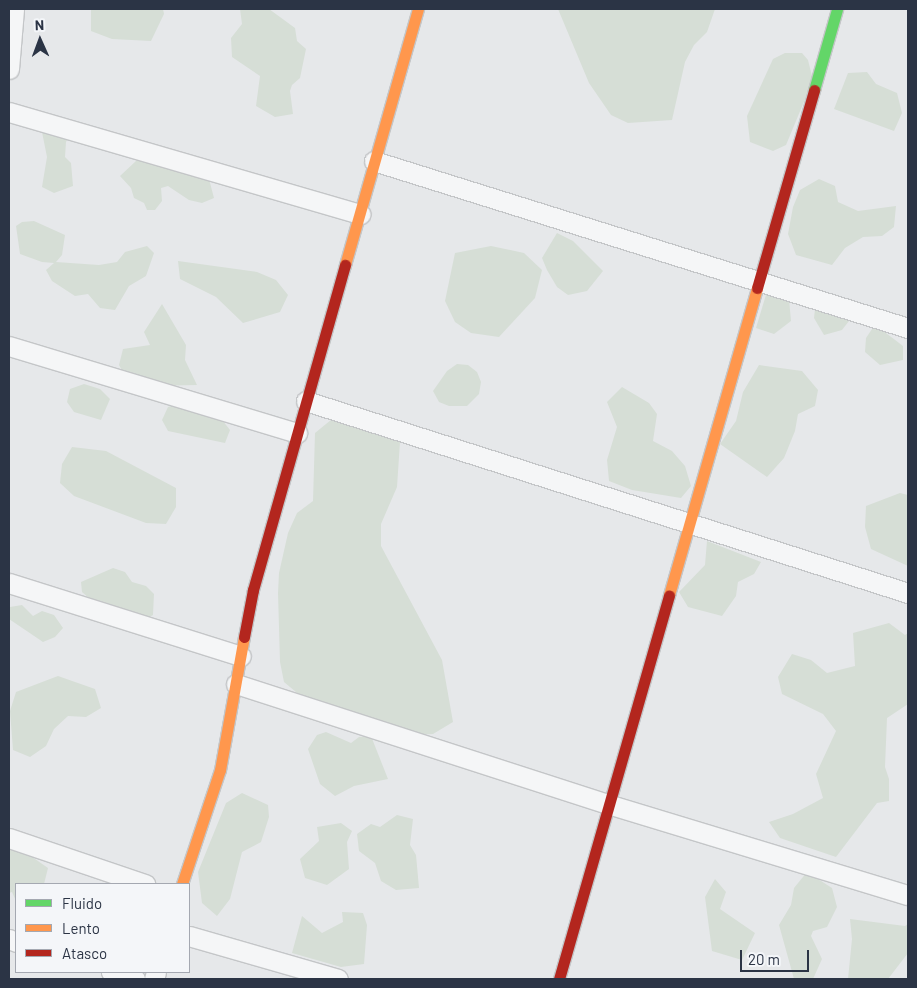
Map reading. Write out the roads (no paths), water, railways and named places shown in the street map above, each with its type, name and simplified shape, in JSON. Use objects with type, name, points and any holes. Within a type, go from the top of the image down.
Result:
[{"type":"street","points":[[9,69],[14,9]]},
{"type":"street","points":[[182,883],[220,770],[253,590],[418,9]]},
{"type":"street","points":[[559,979],[611,805],[759,280],[838,9]]},
{"type":"street","points":[[9,112],[360,214]]},
{"type":"street","points":[[374,161],[908,328]]},
{"type":"street","points":[[9,346],[297,433]]},
{"type":"street","points":[[306,401],[908,593]]},
{"type":"street","points":[[9,584],[241,656]]},
{"type":"street","points":[[236,684],[611,805],[908,895]]},
{"type":"street","points":[[9,838],[142,883]]},
{"type":"street","points":[[190,936],[338,979]]},
{"type":"street","points":[[114,973],[135,979]]}]
